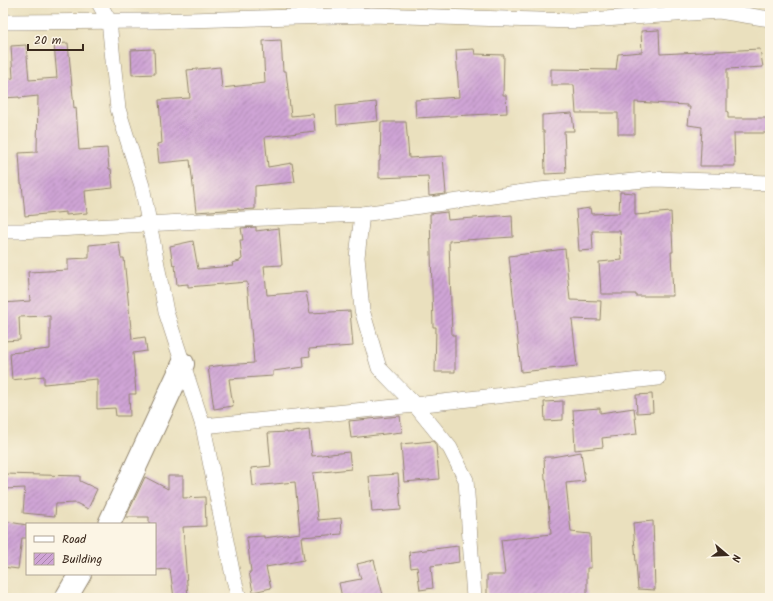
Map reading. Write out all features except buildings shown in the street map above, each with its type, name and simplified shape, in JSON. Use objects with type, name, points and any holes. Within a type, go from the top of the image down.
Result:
[{"type":"street","points":[[99,3],[109,21],[118,109],[142,186],[166,312],[202,426],[233,576],[239,598]]},
{"type":"street","points":[[3,22],[150,21],[371,15],[575,21],[719,11],[770,19]]},
{"type":"street","points":[[3,231],[362,214],[539,190],[655,179],[770,183]]},
{"type":"street","points":[[362,214],[357,257],[362,310],[380,368],[415,405],[450,448],[466,480],[474,598]]},
{"type":"street","points":[[109,523],[182,364]]},
{"type":"street","points":[[202,426],[415,405],[658,378]]},
{"type":"street","points":[[66,598],[79,575]]}]
